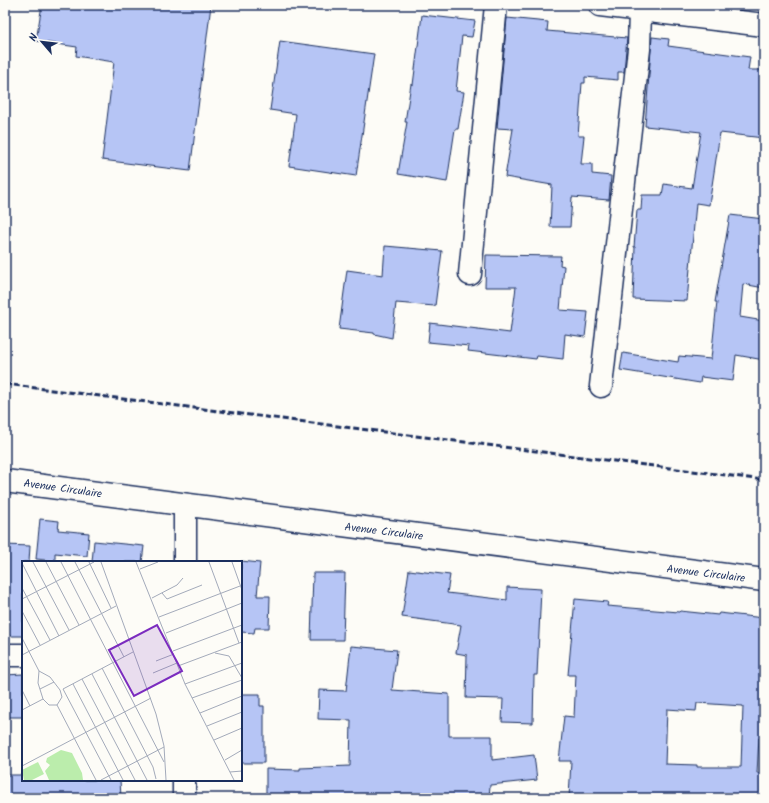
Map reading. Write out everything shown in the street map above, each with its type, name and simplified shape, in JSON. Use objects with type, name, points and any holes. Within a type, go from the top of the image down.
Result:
[{"type":"street","points":[[470,274],[496,5]]},
{"type":"street","points":[[600,5],[640,10],[683,10],[764,25]]},
{"type":"street","points":[[601,386],[639,49],[640,10]]},
{"type":"street","name":"Avenue Circulaire","points":[[5,480],[185,505],[764,580]]},
{"type":"street","points":[[185,505],[185,561]]},
{"type":"street","points":[[5,655],[22,655]]},
{"type":"street","points":[[184,781],[184,798]]},
{"type":"building","points":[[42,5],[102,5],[120,8],[121,5],[211,5],[190,171],[102,160],[114,62],[76,56],[77,47],[36,41]]},
{"type":"building","points":[[422,15],[475,21],[472,37],[462,36],[456,91],[464,92],[458,129],[455,129],[447,182],[398,174],[407,122],[405,122],[411,84],[413,85]]},
{"type":"building","points":[[507,18],[548,22],[547,31],[627,38],[624,72],[618,72],[618,80],[585,77],[585,83],[582,83],[578,136],[584,136],[581,164],[592,164],[592,174],[611,176],[609,200],[572,197],[570,227],[550,227],[552,185],[505,177],[513,129],[497,128]]},
{"type":"building","points":[[652,37],[669,39],[668,46],[750,57],[748,70],[764,70],[764,138],[720,133],[709,205],[696,203],[687,301],[633,299],[634,247],[637,210],[641,210],[642,195],[662,195],[664,184],[692,188],[701,132],[645,126]]},
{"type":"building","points":[[280,41],[374,54],[356,176],[289,166],[296,114],[270,110]]},
{"type":"building","points":[[730,215],[764,219],[764,288],[743,284],[740,317],[764,321],[764,360],[736,355],[733,381],[701,377],[700,383],[620,370],[623,353],[678,362],[679,356],[711,359],[717,302],[715,302]]},
{"type":"building","points":[[385,246],[442,251],[435,306],[396,303],[392,338],[374,333],[339,329],[347,270],[383,275]]},
{"type":"building","points":[[486,255],[561,256],[560,265],[564,266],[560,310],[588,312],[585,337],[565,334],[563,359],[537,356],[536,359],[468,351],[469,346],[428,342],[430,323],[510,333],[516,287],[485,287]]},
{"type":"building","points":[[40,519],[59,521],[58,530],[89,533],[87,556],[55,553],[55,561],[36,559]]},
{"type":"building","points":[[94,541],[144,546],[142,561],[92,561]]},
{"type":"building","points":[[5,545],[30,546],[29,561],[22,561],[22,636],[5,636]]},
{"type":"building","points":[[242,561],[260,563],[257,596],[270,596],[269,628],[255,628],[254,633],[242,632]]},
{"type":"building","points":[[409,570],[450,575],[447,593],[507,600],[507,587],[541,589],[537,675],[534,675],[533,723],[502,722],[503,699],[466,698],[467,655],[456,653],[461,625],[402,617]]},
{"type":"building","points":[[313,573],[345,573],[343,640],[311,640]]},
{"type":"building","points":[[575,599],[608,602],[607,606],[718,615],[719,613],[764,618],[764,738],[759,738],[757,773],[764,773],[764,798],[569,798],[571,761],[559,761],[564,716],[574,717],[576,675],[568,675]],"holes":[[[697,703],[743,706],[741,767],[697,767],[697,765],[665,764],[667,709],[696,711]]]},
{"type":"building","points":[[351,646],[397,650],[392,690],[449,694],[449,736],[492,736],[492,760],[534,755],[537,780],[490,785],[489,798],[266,798],[266,769],[300,770],[300,768],[350,766],[351,720],[318,719],[319,690],[346,691]]},
{"type":"building","points":[[22,674],[22,717],[5,717],[5,675]]},
{"type":"building","points":[[242,694],[260,694],[260,706],[264,706],[264,763],[242,763]]},
{"type":"building","points":[[5,775],[22,775],[22,781],[120,781],[121,798],[5,798]]},
{"type":"railway","points":[[5,384],[764,480]]}]
